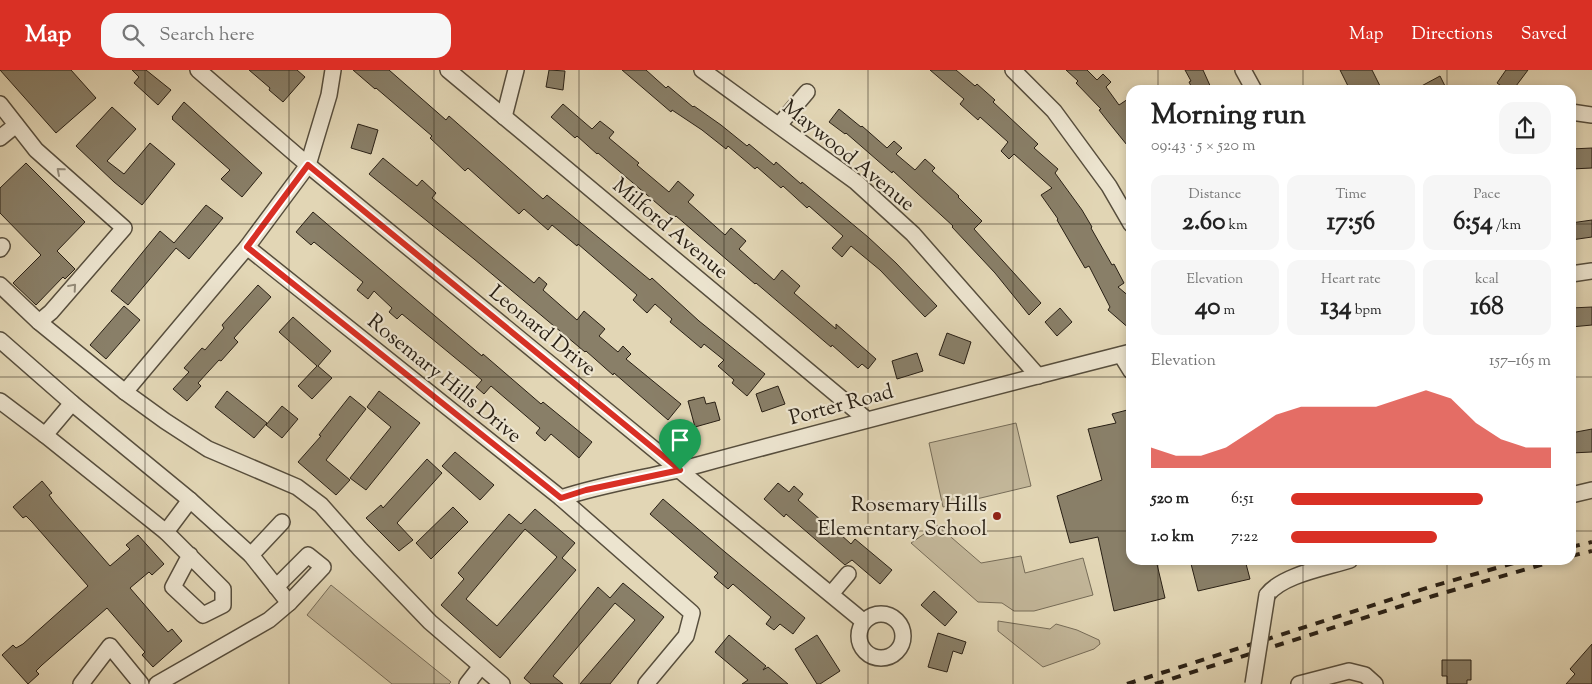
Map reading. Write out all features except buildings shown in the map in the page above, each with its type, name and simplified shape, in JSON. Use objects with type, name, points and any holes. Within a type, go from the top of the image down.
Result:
[{"type":"street","name":"Leonard Drive","points":[[198,70],[308,165],[680,470],[715,501],[864,621]]},
{"type":"street","points":[[125,392],[247,247],[308,165],[330,95],[333,70]]},
{"type":"street","name":"Milford Avenue","points":[[448,70],[866,419]]},
{"type":"street","points":[[504,118],[516,70]]},
{"type":"street","name":"Maywood Avenue","points":[[702,70],[856,182],[913,234],[1038,376]]},
{"type":"street","points":[[1013,70],[1054,111],[1109,186],[1126,215]]},
{"type":"street","points":[[1243,70],[1251,85]]},
{"type":"street","points":[[779,125],[806,92]]},
{"type":"street","points":[[0,104],[36,150],[124,228],[51,312],[39,322]]},
{"type":"street","points":[[1576,113],[1592,115]]},
{"type":"street","points":[[0,138],[16,124]]},
{"type":"street","name":"Rosemary Hills Drive","points":[[247,247],[561,498],[692,612],[686,636],[646,684]]},
{"type":"street","points":[[1576,273],[1592,271]]},
{"type":"street","points":[[0,285],[39,322],[125,392],[165,421],[208,449],[297,487],[321,505],[430,622],[502,684]]},
{"type":"street","points":[[0,340],[72,403],[190,500],[251,555],[289,603]]},
{"type":"street","name":"Porter Road","points":[[561,498],[586,490],[680,470],[866,419],[1126,353]]},
{"type":"street","points":[[0,401],[166,532],[190,555]]},
{"type":"street","points":[[45,435],[72,403]]},
{"type":"street","points":[[1576,494],[1592,490]]},
{"type":"street","points":[[166,532],[190,500]]},
{"type":"street","points":[[251,555],[282,522]]},
{"type":"street","points":[[157,684],[269,620],[289,603],[323,567],[308,555],[276,587]]},
{"type":"street","points":[[1253,684],[1267,595],[1273,587],[1285,580],[1334,565]]},
{"type":"street","points":[[831,594],[848,574]]},
{"type":"street","points":[[82,684],[110,646],[141,684]]},
{"type":"street","points":[[467,684],[481,666]]},
{"type":"street","points":[[1299,684],[1350,670],[1365,674],[1374,684]]},
{"type":"shaded area","points":[[1016,423],[1031,486],[943,507],[929,443]]},
{"type":"shaded area","points":[[937,525],[981,563],[1021,556],[1025,573],[1083,558],[1093,595],[1034,611],[1014,611],[1002,603],[978,602],[911,543]]},
{"type":"shaded area","points":[[331,585],[451,682],[449,684],[392,684],[307,615]]},
{"type":"shaded area","points":[[998,621],[1050,629],[1056,624],[1077,630],[1099,640],[1100,644],[1094,649],[1043,667],[998,631]]},
{"type":"railway","points":[[1576,546],[1592,542]]},
{"type":"railway","points":[[1576,555],[1592,551]]},
{"type":"railway","points":[[1127,684],[1430,587],[1507,565]]},
{"type":"railway","points":[[1155,684],[1433,596],[1541,565]]},
{"type":"place","name":"Rosemary Hills Elementary School","points":[[997,516]]},
{"type":"route","points":[[308,165],[680,470],[586,490],[561,498],[247,247],[308,165]]}]
